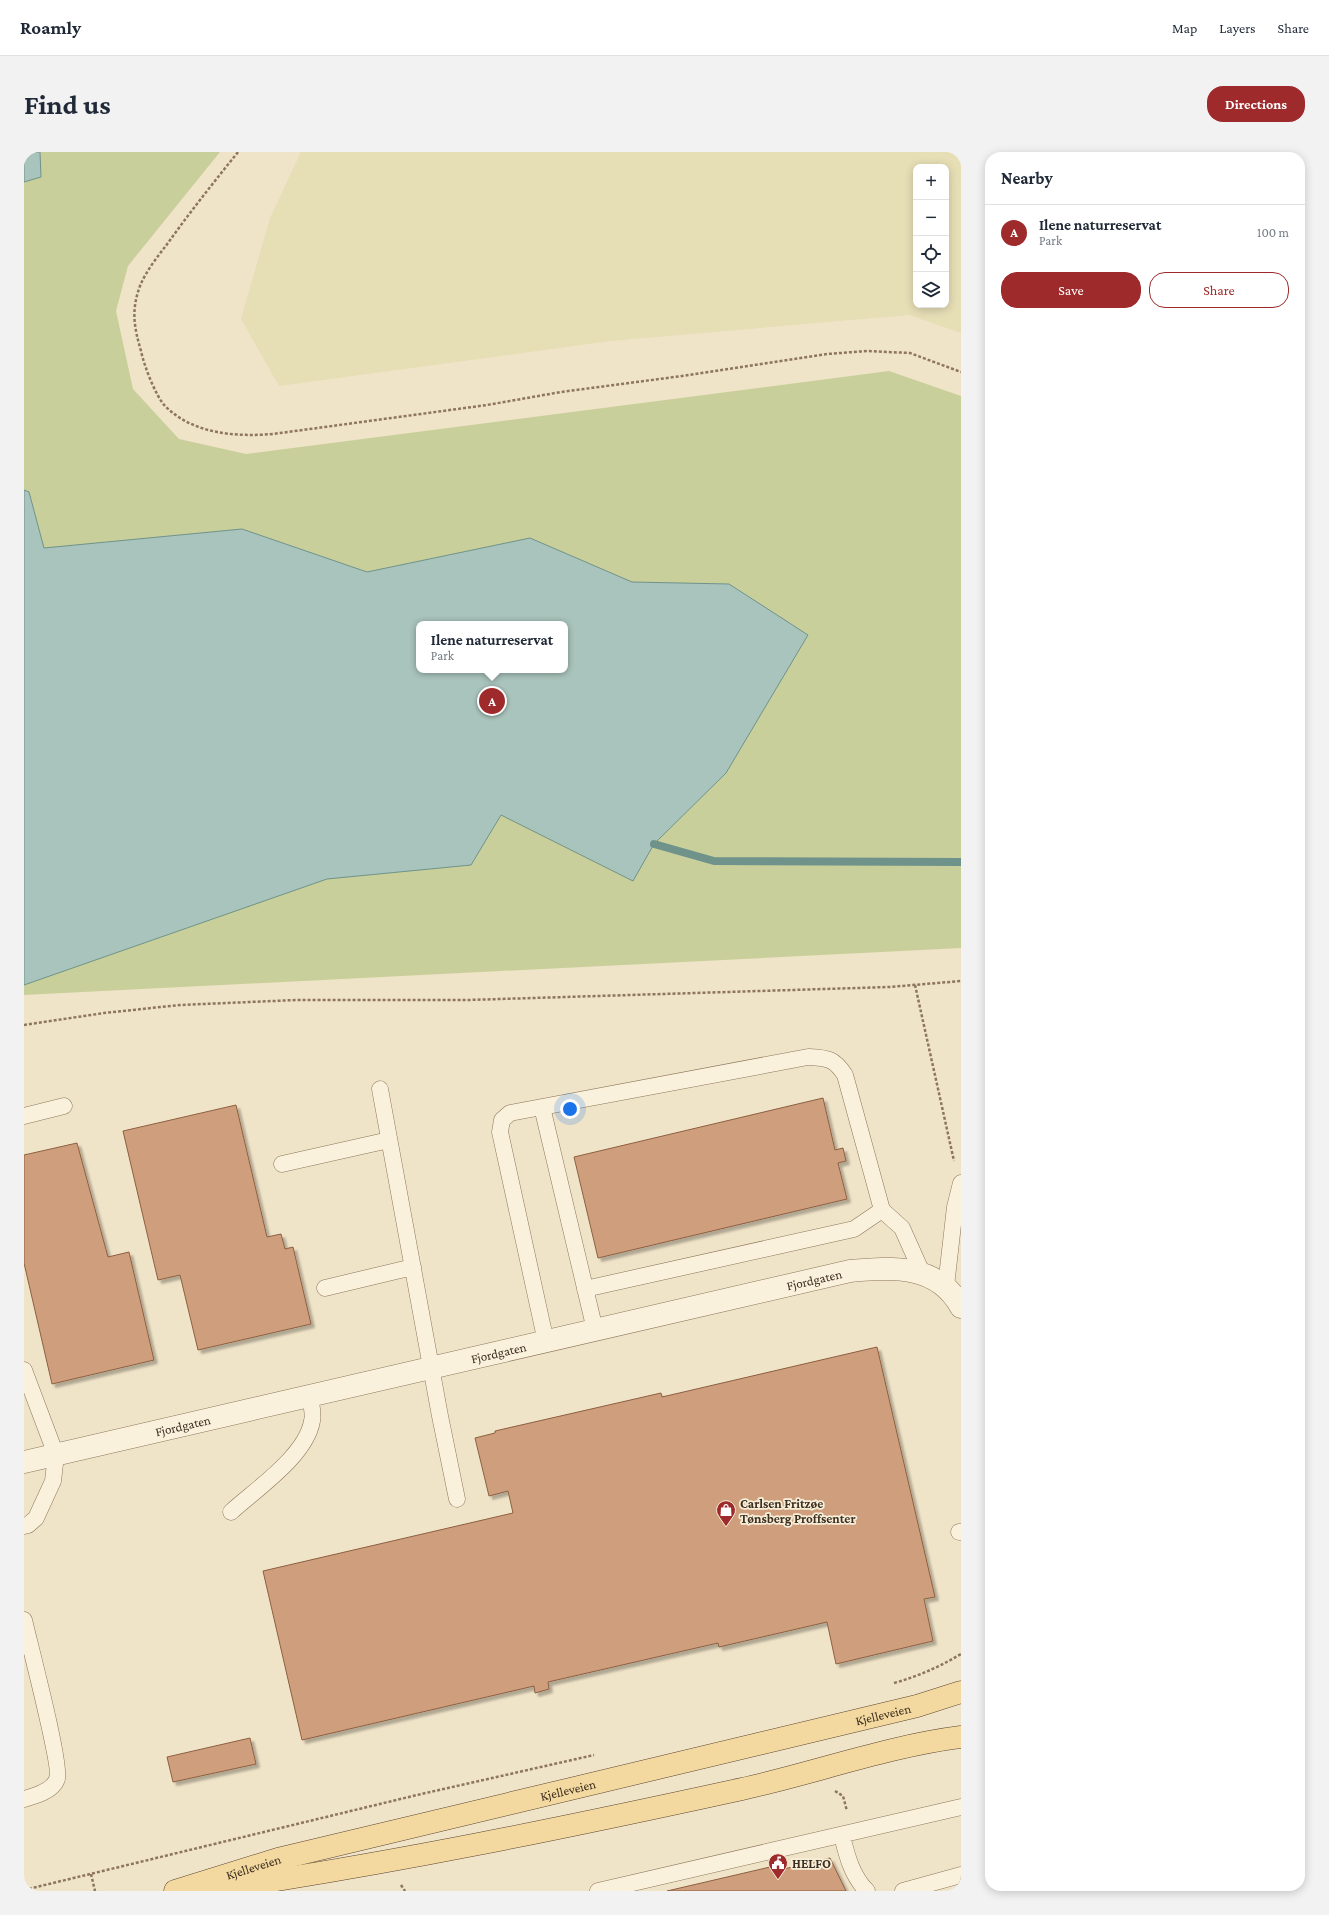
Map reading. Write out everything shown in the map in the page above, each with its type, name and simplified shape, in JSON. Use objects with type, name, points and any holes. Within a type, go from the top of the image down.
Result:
[{"type":"main road","name":"Kjelleveien","points":[[175,1891],[278,1859],[909,1708],[961,1692]]},
{"type":"main road","name":"Kjelleveien","points":[[206,1891],[315,1874],[559,1828],[783,1780],[903,1748],[961,1737]]},
{"type":"street","name":"Fjordgaten","points":[[24,1462],[850,1271],[883,1268],[907,1269],[946,1286],[961,1307]]},
{"type":"lane","points":[[546,1342],[500,1132],[502,1120],[510,1113],[808,1057],[826,1058],[838,1064],[846,1075],[882,1210],[902,1228],[923,1275]]},
{"type":"lane","points":[[380,1089],[431,1368],[457,1499]]},
{"type":"lane","points":[[24,1116],[64,1106]]},
{"type":"lane","points":[[542,1107],[595,1330]]},
{"type":"lane","points":[[282,1164],[389,1140]]},
{"type":"lane","points":[[946,1286],[955,1207],[960,1184]]},
{"type":"lane","points":[[585,1289],[854,1229],[882,1210]]},
{"type":"lane","points":[[326,1288],[413,1267]]},
{"type":"lane","points":[[24,1370],[56,1455],[53,1481],[36,1518],[28,1526],[24,1526]]},
{"type":"lane","points":[[231,1512],[295,1455],[308,1436],[313,1420],[310,1397]]},
{"type":"lane","points":[[24,1620],[55,1753],[58,1778],[53,1787],[24,1799]]},
{"type":"lane","points":[[598,1891],[961,1807]]},
{"type":"lane","points":[[847,1834],[850,1865],[859,1883],[867,1891]]},
{"type":"lane","points":[[903,1891],[961,1875]]},
{"type":"path","points":[[238,152],[194,207],[151,266],[140,285],[134,308],[135,330],[142,355],[150,378],[164,405],[185,421],[202,429],[251,435],[273,434],[487,405],[560,392],[682,376],[827,354],[867,351],[910,353],[961,372]]},
{"type":"path","points":[[24,1025],[104,1013],[180,1005],[296,1000],[476,1000],[915,985],[961,981]]},
{"type":"path","points":[[915,985],[960,1184]]},
{"type":"path","points":[[893,1683],[916,1677],[933,1670],[961,1654]]},
{"type":"path","points":[[24,1890],[417,1795],[596,1754]]},
{"type":"path","points":[[830,1789],[843,1796],[847,1834]]},
{"type":"path","points":[[91,1874],[95,1891]]},
{"type":"shaded area","points":[[301,152],[961,152],[961,333],[909,315],[611,341],[279,386],[241,319],[270,218]]},
{"type":"green space","points":[[24,152],[220,152],[128,266],[116,311],[133,389],[179,439],[246,454],[889,371],[961,396],[961,948],[24,995]]},
{"type":"water","points":[[24,152],[40,152],[41,177],[24,182]]},
{"type":"water","points":[[24,490],[29,492],[44,548],[242,529],[367,572],[530,538],[632,582],[729,584],[808,635],[726,773],[654,844],[633,881],[501,815],[471,865],[327,879],[24,985]]},
{"type":"building","points":[[823,1098],[835,1150],[843,1148],[846,1161],[838,1163],[847,1199],[598,1258],[574,1157]]},
{"type":"building","points":[[236,1105],[267,1237],[281,1234],[285,1249],[293,1247],[311,1324],[198,1350],[180,1275],[158,1280],[123,1131]]},
{"type":"building","points":[[77,1143],[108,1257],[129,1252],[154,1360],[52,1384],[24,1263],[24,1155]]},
{"type":"building","points":[[877,1347],[935,1597],[924,1599],[933,1641],[836,1664],[827,1622],[719,1647],[718,1643],[548,1682],[549,1689],[535,1693],[534,1686],[302,1740],[263,1571],[513,1513],[508,1491],[489,1496],[475,1438],[495,1433],[495,1431],[661,1393],[662,1397]]},
{"type":"building","points":[[250,1738],[256,1764],[173,1782],[167,1757]]},
{"type":"building","name":"HELFO","points":[[830,1858],[846,1891],[667,1891],[783,1864],[784,1869]]},
{"type":"waterway","points":[[654,844],[714,861],[961,862]]},
{"type":"place","name":"Ilene naturreservat","points":[[492,701]]},
{"type":"place","name":"Carlsen Fritzøe Tønsberg Proffsenter","points":[[726,1527]]},
{"type":"place","name":"HELFO","points":[[778,1880]]}]
